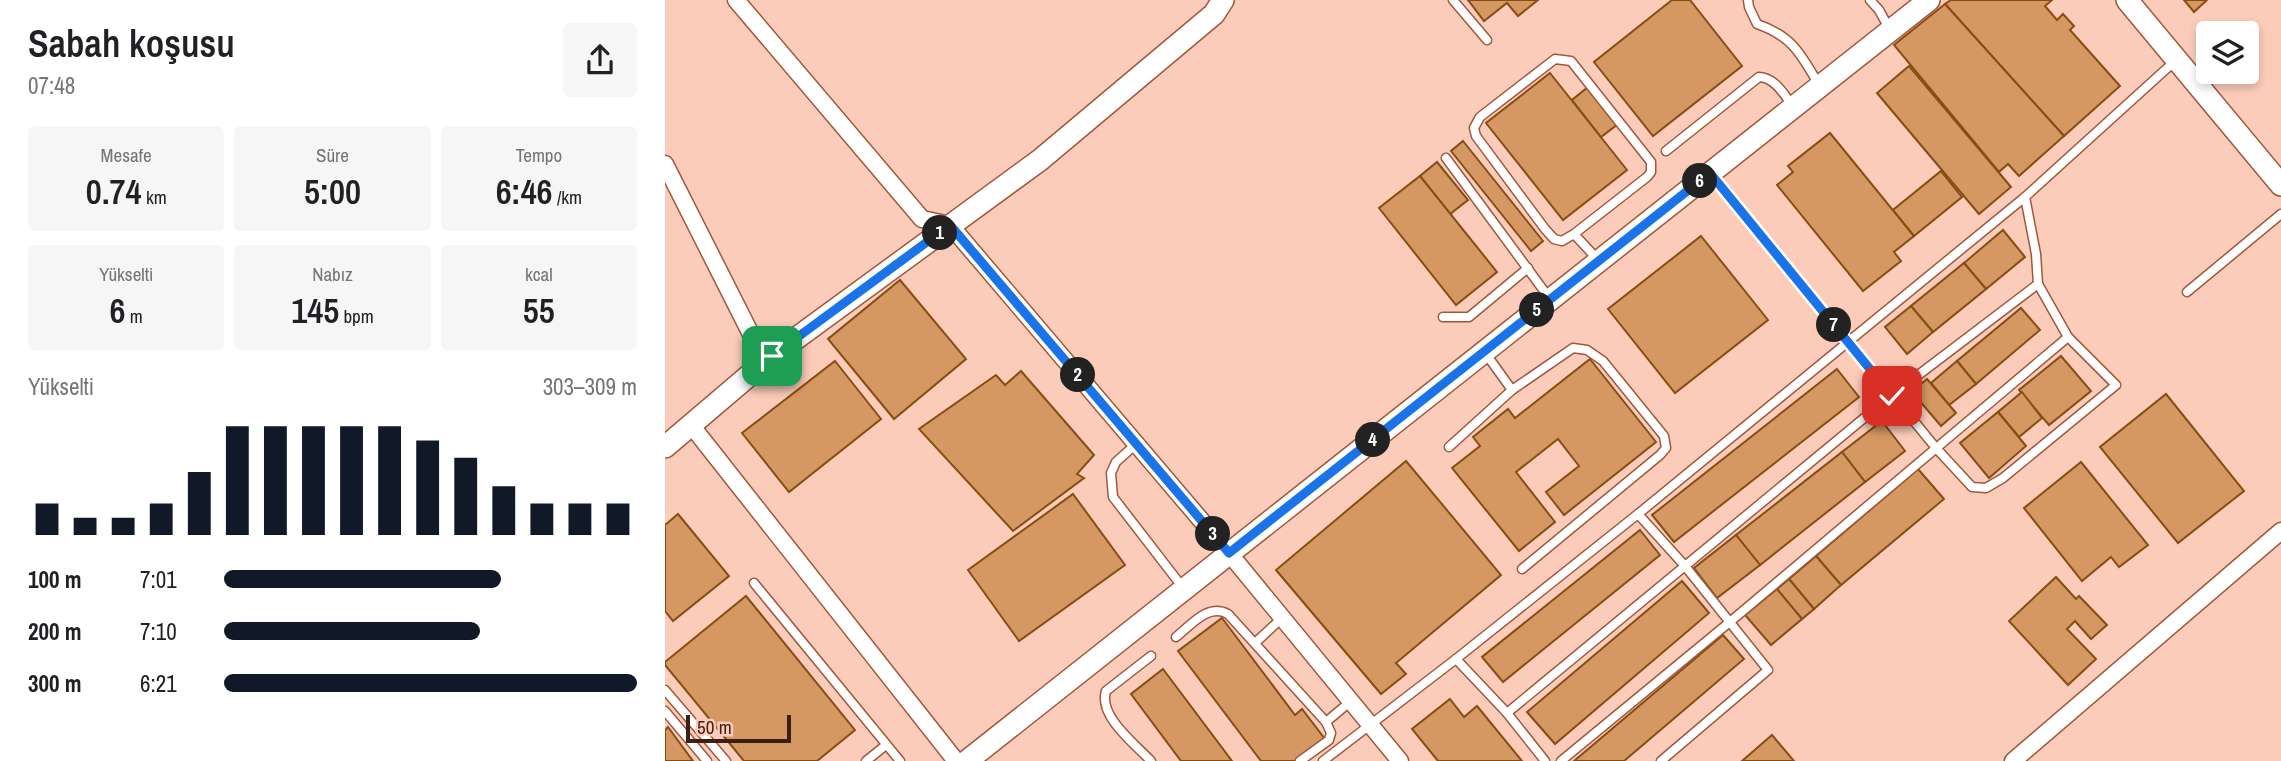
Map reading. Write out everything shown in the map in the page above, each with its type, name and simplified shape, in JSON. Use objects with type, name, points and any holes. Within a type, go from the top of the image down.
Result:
[{"type":"street","points":[[736,0],[922,219],[950,225],[1229,553],[1396,760]]},
{"type":"street","points":[[665,447],[765,362],[1040,160],[1214,14],[1223,0]]},
{"type":"street","points":[[967,761],[1929,0]]},
{"type":"street","points":[[2127,0],[2281,185]]},
{"type":"street","points":[[665,164],[765,362]]},
{"type":"street","points":[[691,425],[956,761]]},
{"type":"street","points":[[2013,761],[2281,531]]},
{"type":"lane","points":[[1453,0],[1487,40]]},
{"type":"lane","points":[[1748,0],[1757,24],[1777,31],[1792,44],[1819,86]]},
{"type":"lane","points":[[1870,0],[1890,30]]},
{"type":"lane","points":[[1555,59],[1571,61],[1651,162],[1651,172],[1647,177],[1574,234],[1562,241],[1554,239],[1476,136],[1474,128],[1480,117],[1555,59]]},
{"type":"lane","points":[[1323,761],[1638,514],[2025,197],[2176,59]]},
{"type":"lane","points":[[1666,151],[1759,77],[1767,77],[1777,85],[1793,107]]},
{"type":"lane","points":[[1446,158],[1550,300]]},
{"type":"lane","points":[[1710,173],[1892,396],[1972,487],[1986,488],[2003,478],[2116,385],[2068,337],[2038,284],[2036,254],[2025,197]]},
{"type":"lane","points":[[2187,292],[2281,214]]},
{"type":"lane","points":[[1574,234],[1599,261]]},
{"type":"lane","points":[[1443,317],[1469,317],[1528,268]]},
{"type":"lane","points":[[1507,713],[1892,396],[2038,284]]},
{"type":"lane","points":[[1561,761],[2068,337]]},
{"type":"lane","points":[[1448,447],[1512,390],[1573,348],[1587,350],[1602,361],[1664,436],[1666,448],[1522,569]]},
{"type":"lane","points":[[1484,352],[1512,390]]},
{"type":"lane","points":[[1136,444],[1116,462],[1111,473],[1113,497],[1185,589]]},
{"type":"lane","points":[[1638,514],[1685,566],[1769,670],[1661,761]]},
{"type":"lane","points":[[754,583],[900,761]]},
{"type":"lane","points":[[1176,637],[1210,610],[1219,609],[1228,614],[1326,722],[1331,733],[1329,740],[1300,761]]},
{"type":"lane","points":[[1255,643],[1282,618]]},
{"type":"lane","points":[[1151,656],[1106,691],[1103,700],[1107,714],[1151,761]]},
{"type":"lane","points":[[1456,659],[1507,713],[1545,761]]},
{"type":"lane","points":[[665,690],[726,761]]},
{"type":"lane","points":[[1326,722],[1351,701]]},
{"type":"lane","points":[[665,711],[707,761]]},
{"type":"lane","points":[[866,761],[886,745]]},
{"type":"building","points":[[1468,0],[1538,0],[1518,16],[1507,3],[1484,21]]},
{"type":"building","points":[[1672,0],[1690,0],[1742,66],[1653,136],[1594,62]]},
{"type":"building","points":[[1951,0],[2052,0],[2045,6],[2057,20],[2063,14],[2074,26],[2070,30],[2120,86],[2064,136],[1945,4]]},
{"type":"building","points":[[2184,0],[2207,0],[2194,12]]},
{"type":"building","points":[[1945,4],[2064,136],[2019,176],[2008,164],[1999,172],[1894,45]]},
{"type":"building","points":[[1909,66],[2011,187],[1979,214],[1877,93]]},
{"type":"building","points":[[1550,73],[1627,170],[1563,220],[1486,123]]},
{"type":"building","points":[[1588,87],[1618,124],[1601,137],[1572,100]]},
{"type":"building","points":[[1830,133],[1914,236],[1894,252],[1901,261],[1863,291],[1777,185],[1793,172],[1788,166]]},
{"type":"building","points":[[1463,141],[1543,241],[1531,251],[1451,151]]},
{"type":"building","points":[[1437,162],[1468,200],[1450,214],[1420,176]]},
{"type":"building","points":[[1941,171],[1962,197],[1914,236],[1893,210]]},
{"type":"building","points":[[1420,176],[1497,272],[1456,305],[1379,208]]},
{"type":"building","points":[[2003,230],[2025,257],[1986,289],[1964,263]]},
{"type":"building","points":[[1701,236],[1768,320],[1675,393],[1608,309]]},
{"type":"building","points":[[1964,263],[1986,289],[1933,332],[1911,306]]},
{"type":"building","points":[[900,280],[966,359],[894,419],[828,339]]},
{"type":"building","points":[[1911,306],[1933,332],[1907,354],[1885,327]]},
{"type":"building","points":[[2021,308],[2040,330],[1976,384],[1957,361]]},
{"type":"building","points":[[2061,356],[2091,391],[2049,425],[2019,390]]},
{"type":"building","points":[[1590,359],[1656,442],[1564,515],[1546,492],[1579,466],[1558,439],[1516,472],[1555,522],[1519,551],[1452,468],[1480,446],[1473,437],[1508,409],[1515,418]]},
{"type":"building","points":[[835,361],[881,419],[789,492],[742,433]]},
{"type":"building","points":[[1957,361],[1976,384],[1949,405],[1931,383]]},
{"type":"building","points":[[1837,369],[1859,397],[1674,542],[1652,515]]},
{"type":"building","points":[[1021,371],[1094,455],[1077,474],[1084,478],[1013,531],[919,429],[996,375],[1005,385]]},
{"type":"building","points":[[1927,379],[1956,413],[1941,426],[1912,392]]},
{"type":"building","points":[[2022,392],[2042,418],[2019,437],[1998,412]]},
{"type":"building","points":[[2166,394],[2244,491],[2178,543],[2100,447]]},
{"type":"building","points":[[1998,412],[2026,446],[1989,478],[1960,443]]},
{"type":"building","points":[[1882,421],[1905,451],[1865,482],[1842,452]]},
{"type":"building","points":[[1842,452],[1865,482],[1760,565],[1736,535]]},
{"type":"building","points":[[1406,461],[1501,575],[1396,663],[1406,674],[1381,694],[1276,570]]},
{"type":"building","points":[[2081,462],[2148,545],[2119,567],[2111,557],[2082,581],[2024,508]]},
{"type":"building","points":[[1918,469],[1944,499],[1841,585],[1816,556]]},
{"type":"building","points":[[1073,494],[1125,565],[1019,641],[968,570]]},
{"type":"building","points":[[678,514],[729,576],[673,621],[665,611],[665,525]]},
{"type":"building","points":[[1640,530],[1660,555],[1503,682],[1482,657]]},
{"type":"building","points":[[1736,535],[1760,565],[1717,598],[1694,568]]},
{"type":"building","points":[[1816,556],[1841,585],[1814,609],[1789,579]]},
{"type":"building","points":[[2056,577],[2076,599],[2079,596],[2107,625],[2091,639],[2075,621],[2067,629],[2096,659],[2068,685],[2009,621]]},
{"type":"building","points":[[1789,579],[1814,609],[1802,619],[1777,589]]},
{"type":"building","points":[[1682,581],[1709,613],[1555,744],[1527,712]]},
{"type":"building","points":[[1777,589],[1802,619],[1771,645],[1745,615]]},
{"type":"building","points":[[746,596],[855,730],[817,761],[744,761],[665,665],[665,662]]},
{"type":"building","points":[[1222,618],[1295,715],[1302,709],[1325,739],[1295,761],[1261,761],[1178,651]]},
{"type":"building","points":[[1723,635],[1744,659],[1624,761],[1574,761]]},
{"type":"building","points":[[1163,669],[1232,761],[1181,761],[1131,694]]},
{"type":"building","points":[[1450,699],[1464,717],[1477,706],[1522,761],[1438,761],[1412,729]]},
{"type":"building","points":[[668,727],[693,761],[665,761],[665,730]]},
{"type":"building","points":[[1772,735],[1794,761],[1742,761]]},
{"type":"route","points":[[772,356],[950,225],[1229,553],[1710,173],[1892,396]]}]
